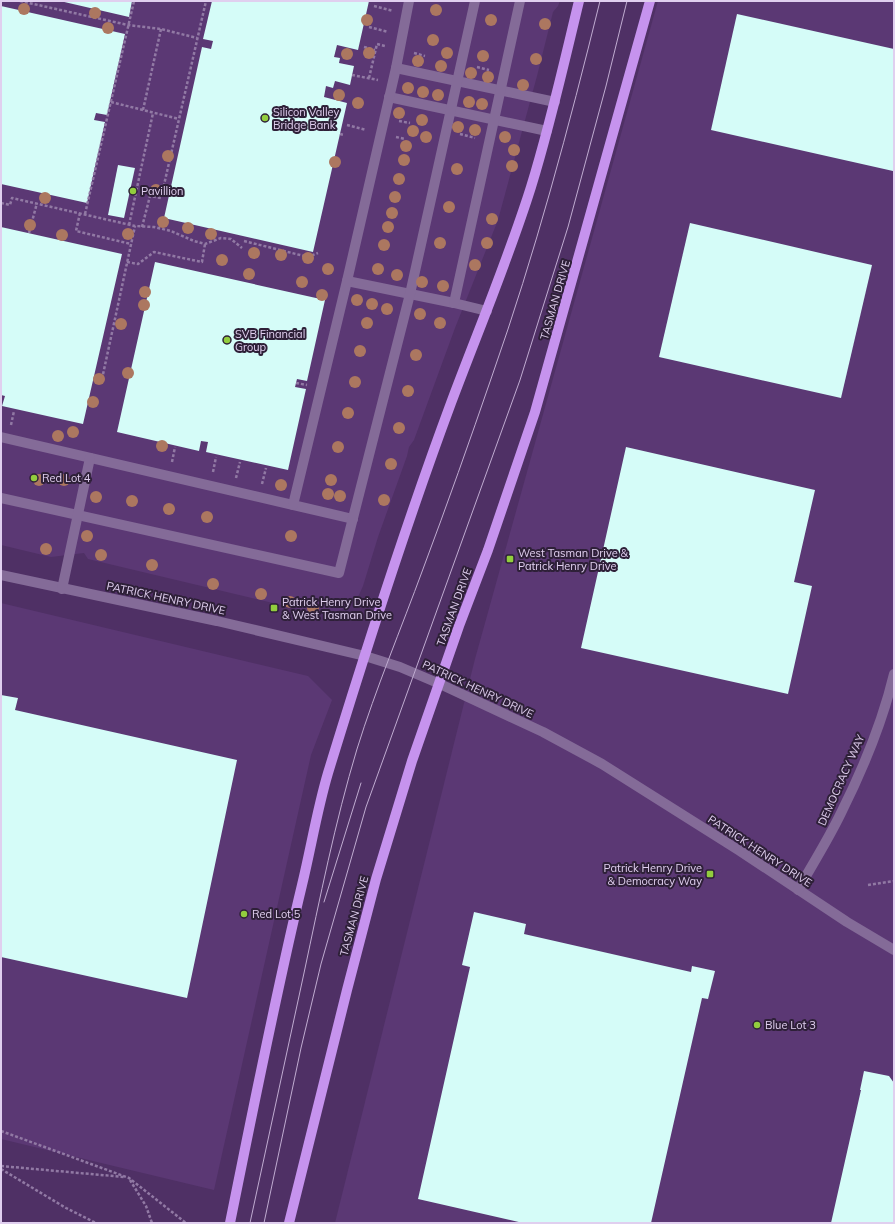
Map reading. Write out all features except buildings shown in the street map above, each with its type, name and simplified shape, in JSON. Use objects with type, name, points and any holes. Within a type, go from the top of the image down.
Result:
[{"type":"main road","points":[[230,1223],[294,918],[309,856],[314,825],[328,774],[416,500],[451,402],[516,234],[555,102],[579,1]]},
{"type":"main road","name":"TASMAN DRIVE","points":[[290,1223],[374,886],[412,761],[459,626],[488,550],[535,412],[650,1]]},
{"type":"street","points":[[293,505],[347,281],[396,68],[409,1]]},
{"type":"street","points":[[1,498],[339,573],[410,294],[474,1]]},
{"type":"street","points":[[454,303],[520,1]]},
{"type":"street","points":[[396,68],[555,102]]},
{"type":"street","points":[[389,97],[547,131]]},
{"type":"street","points":[[347,281],[487,311]]},
{"type":"street","points":[[1,437],[353,519]]},
{"type":"street","points":[[62,589],[90,458]]},
{"type":"street","name":"PATRICK HENRY DRIVE","points":[[1,575],[217,621],[365,656],[400,667],[543,732],[602,764],[894,950]]},
{"type":"street","name":"DEMOCRACY WAY","points":[[798,890],[841,814],[869,750],[891,689],[894,674]]},
{"type":"path","points":[[20,1],[128,25],[161,29],[197,38]]},
{"type":"path","points":[[85,214],[134,1]]},
{"type":"path","points":[[142,226],[150,196],[161,198],[206,1]]},
{"type":"path","points":[[369,28],[402,36]]},
{"type":"path","points":[[143,110],[161,29]]},
{"type":"path","points":[[369,78],[376,44],[385,46]]},
{"type":"path","points":[[364,48],[375,50]]},
{"type":"path","points":[[409,52],[425,56]]},
{"type":"path","points":[[474,67],[494,71]]},
{"type":"path","points":[[352,75],[392,82]]},
{"type":"path","points":[[111,102],[179,119]]},
{"type":"path","points":[[129,225],[153,113]]},
{"type":"path","points":[[394,120],[410,123]]},
{"type":"path","points":[[340,134],[344,135]]},
{"type":"path","points":[[459,134],[479,139]]},
{"type":"path","points":[[1,203],[10,205],[12,198],[129,225],[171,230],[194,241],[205,244],[221,238],[231,239],[242,248]]},
{"type":"path","points":[[29,233],[37,203]]},
{"type":"path","points":[[80,213],[76,231],[131,244]]},
{"type":"path","points":[[102,379],[135,226]]},
{"type":"path","points":[[244,241],[308,257],[318,253]]},
{"type":"path","points":[[127,262],[138,264],[154,252],[202,262],[205,244]]},
{"type":"path","points":[[296,383],[308,385]]},
{"type":"path","points":[[868,884],[894,881]]},
{"type":"path","points":[[1,1131],[128,1178],[186,1223]]},
{"type":"path","points":[[1,1166],[128,1178]]},
{"type":"path","points":[[1,1169],[66,1208],[96,1223]]},
{"type":"path","points":[[128,1178],[146,1206],[152,1223]]},
{"type":"shaded area","points":[[1,1],[560,1],[553,12],[498,220],[455,328],[414,440],[409,447],[363,586],[359,595],[345,608],[336,612],[315,613],[88,559],[84,553],[51,557],[1,545]]},
{"type":"shaded area","points":[[658,1],[894,1],[894,1223],[335,1223],[475,659]]},
{"type":"shaded area","points":[[1,603],[308,676],[332,700],[311,755],[214,1190],[1,1139]]},
{"type":"tram line","points":[[250,1223],[322,888],[357,749],[372,704],[450,497],[523,284],[576,96],[600,1]]},
{"type":"tram line","points":[[264,1223],[301,1048],[321,964],[366,807],[520,380],[568,227],[627,1]]},
{"type":"tram line","points":[[324,902],[361,783]]},
{"type":"place","name":"Silicon Valley Bridge Bank","points":[[265,118]]},
{"type":"place","name":"Pavillion","points":[[133,191]]},
{"type":"place","name":"SVB Financial Group","points":[[227,340]]},
{"type":"place","name":"Red Lot 4","points":[[34,478]]},
{"type":"place","name":"West Tasman Drive & Patrick Henry Drive","points":[[510,559]]},
{"type":"place","name":"Patrick Henry Drive & West Tasman Drive","points":[[274,608]]},
{"type":"place","name":"Patrick Henry Drive & Democracy Way","points":[[710,874]]},
{"type":"place","name":"Red Lot 5","points":[[244,914]]},
{"type":"place","name":"Blue Lot 3","points":[[757,1025]]}]
